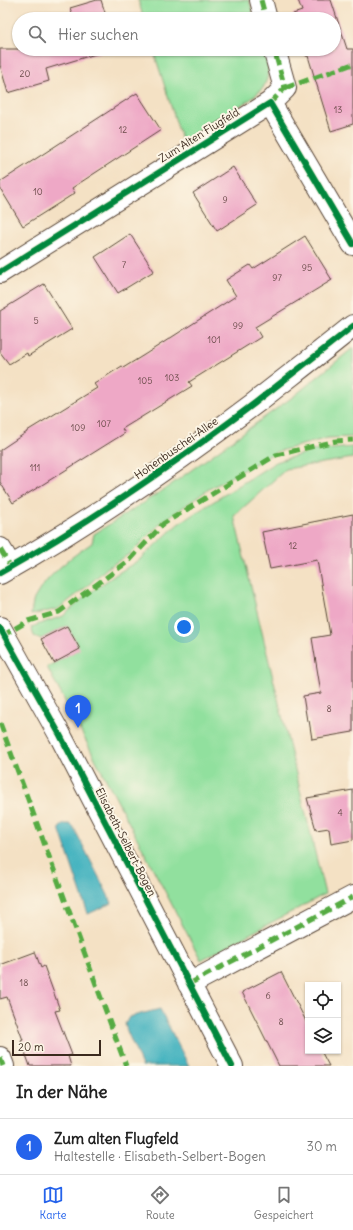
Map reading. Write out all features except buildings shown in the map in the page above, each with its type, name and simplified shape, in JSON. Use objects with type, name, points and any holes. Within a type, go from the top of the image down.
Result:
[{"type":"street","points":[[261,0],[264,12]]},
{"type":"street","name":"Zum Alten Flugfeld","points":[[0,272],[270,103],[285,88],[276,56]]},
{"type":"street","points":[[270,103],[353,244]]},
{"type":"street","name":"Hohenbuschei-Allee","points":[[4,563],[108,507],[202,443],[296,372],[353,326]]},
{"type":"street","name":"Elisabeth-Selbert-Bogen","points":[[0,628],[60,735],[232,1066]]},
{"type":"street","points":[[189,984],[353,896]]},
{"type":"street","points":[[0,1058],[3,1066]]},
{"type":"green space","points":[[138,0],[249,0],[253,12],[142,12]]},
{"type":"green space","points":[[155,56],[266,56],[269,63],[267,79],[263,88],[251,99],[182,141]]},
{"type":"green space","points":[[353,348],[353,437],[328,438],[276,452],[209,489],[162,522],[131,553],[107,568],[84,589],[58,609],[31,615],[32,605],[39,590],[53,574],[76,554],[92,543],[94,534],[165,489],[294,396]]},
{"type":"green space","points":[[353,447],[353,458],[286,469],[234,516],[325,894],[201,960],[47,667],[79,649],[67,626],[41,639],[34,636],[31,627],[63,616],[88,594],[139,560],[178,524],[276,462],[312,451]]},
{"type":"water","points":[[64,824],[73,826],[112,903],[88,914],[59,828]]},
{"type":"water","points":[[160,1009],[189,1066],[142,1066],[125,1024],[129,1017]]},
{"type":"marked path","points":[[261,0],[264,12]]},
{"type":"marked path","points":[[270,103],[285,88],[276,56]]},
{"type":"marked path","points":[[285,88],[353,64]]},
{"type":"marked path","points":[[2,636],[28,621],[59,612],[130,560],[163,524],[276,455],[336,441],[353,440]]},
{"type":"marked path","points":[[0,549],[11,567]]},
{"type":"marked path","points":[[0,723],[126,1066]]},
{"type":"marked path","points":[[189,984],[353,897]]},
{"type":"marked path","points":[[0,1058],[3,1066]]},
{"type":"cycle path","points":[[0,272],[270,103],[353,244]]},
{"type":"cycle path","points":[[0,573],[66,534],[194,448],[255,403],[353,326]]},
{"type":"cycle path","points":[[0,628],[60,735],[232,1066]]},
{"type":"place","name":"Zum alten Flugfeld","points":[[78,728]]}]
